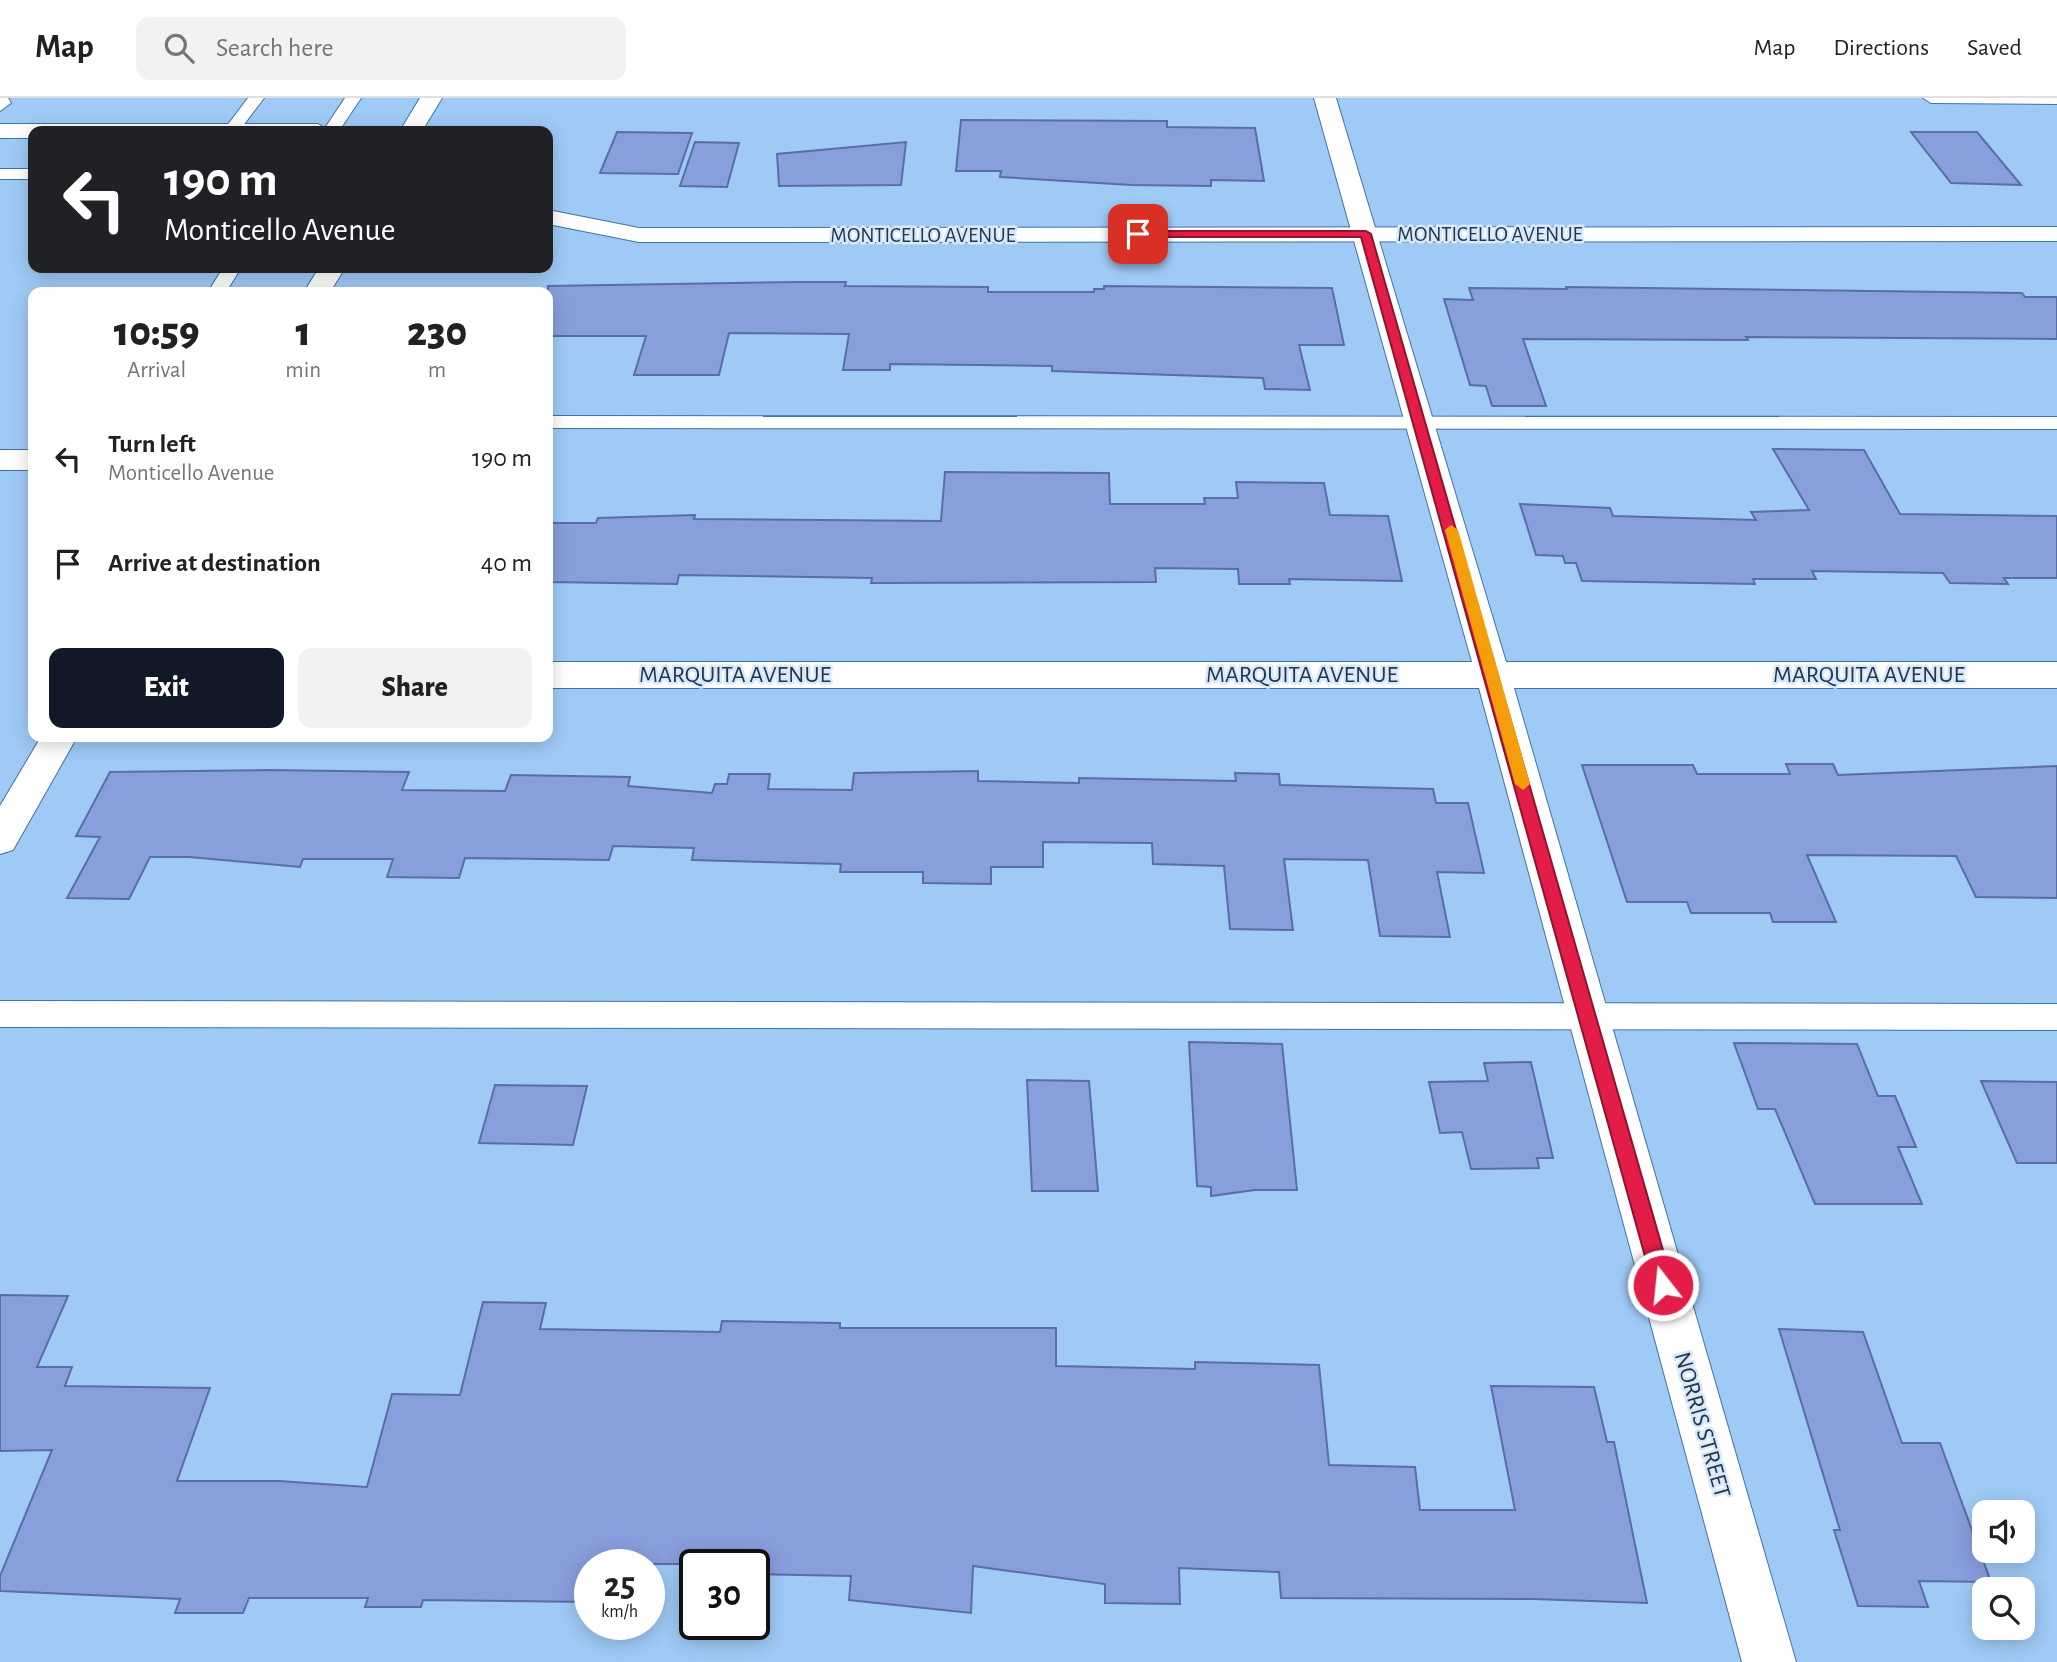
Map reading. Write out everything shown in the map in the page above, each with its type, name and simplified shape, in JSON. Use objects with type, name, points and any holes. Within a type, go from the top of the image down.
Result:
[{"type":"street","points":[[414,126],[431,98]]},
{"type":"street","name":"NORRIS STREET","points":[[1325,98],[1493,676],[1769,1662]]},
{"type":"street","points":[[0,131],[28,131]]},
{"type":"street","name":"MONTICELLO AVENUE","points":[[553,218],[639,235],[2057,234]]},
{"type":"street","points":[[0,460],[28,460]]},
{"type":"street","name":"MARQUITA AVENUE","points":[[553,675],[2057,675]]},
{"type":"street","points":[[0,839],[56,742]]},
{"type":"lane","points":[[0,98],[3,103],[0,106]]},
{"type":"lane","points":[[235,126],[256,98]]},
{"type":"lane","points":[[334,126],[353,98]]},
{"type":"lane","points":[[1931,98],[2057,99]]},
{"type":"lane","points":[[0,174],[28,174]]},
{"type":"lane","points":[[553,422],[2057,423]]},
{"type":"lane","points":[[0,1014],[2057,1017]]},
{"type":"building","points":[[961,120],[1167,121],[1167,127],[1255,128],[1264,181],[1211,180],[1211,186],[1131,185],[1000,177],[1001,171],[956,171]]},
{"type":"building","points":[[617,132],[692,133],[678,174],[600,173]]},
{"type":"building","points":[[1911,132],[1977,132],[2021,185],[1951,183]]},
{"type":"building","points":[[695,142],[739,143],[727,187],[680,186]]},
{"type":"building","points":[[906,142],[901,185],[779,186],[777,154]]},
{"type":"building","points":[[846,282],[845,286],[988,287],[988,292],[1094,292],[1094,289],[1104,289],[1104,286],[1332,288],[1344,345],[1299,345],[1310,390],[1265,389],[1263,378],[1052,371],[1052,366],[890,364],[890,370],[843,370],[849,334],[729,333],[719,375],[634,375],[646,336],[553,336],[553,287],[548,286]]},
{"type":"building","points":[[1566,287],[2022,293],[2025,297],[2057,297],[2057,339],[1523,339],[1546,406],[1492,406],[1486,386],[1470,385],[1444,299],[1473,300],[1469,288],[1567,289]]},
{"type":"building","points":[[1773,449],[1864,450],[1900,514],[2057,516],[2057,578],[2004,578],[2008,584],[1950,583],[1943,573],[1812,571],[1816,579],[1753,579],[1755,584],[1582,581],[1576,563],[1565,563],[1563,556],[1536,555],[1520,504],[1610,508],[1613,516],[1756,520],[1751,512],[1809,510]]},
{"type":"building","points":[[945,472],[1109,473],[1110,504],[1205,504],[1204,498],[1238,498],[1236,482],[1324,483],[1330,515],[1388,516],[1402,581],[1289,579],[1290,584],[1239,584],[1238,569],[1155,568],[1156,582],[871,583],[872,578],[679,575],[677,584],[553,582],[553,523],[596,523],[598,518],[695,515],[694,519],[941,521]]},
{"type":"building","points":[[1786,764],[1833,764],[1838,775],[2057,766],[2057,898],[1976,897],[1956,856],[1807,855],[1836,922],[1773,922],[1770,913],[1691,913],[1687,902],[1627,902],[1582,765],[1693,765],[1697,774],[1790,774]]},
{"type":"building","points":[[978,771],[978,781],[1079,783],[1079,778],[1236,781],[1235,773],[1279,774],[1280,785],[1433,789],[1436,803],[1468,803],[1484,873],[1437,872],[1450,937],[1380,936],[1368,860],[1284,859],[1293,930],[1230,929],[1224,866],[1153,864],[1152,843],[1043,842],[1043,867],[991,867],[991,884],[923,883],[923,872],[840,872],[841,864],[692,860],[694,848],[613,846],[609,860],[465,858],[459,878],[387,877],[393,859],[303,859],[300,867],[189,857],[150,857],[129,899],[67,898],[100,837],[76,836],[110,772],[409,772],[402,790],[505,791],[511,775],[630,777],[628,786],[712,793],[715,784],[727,784],[729,774],[770,774],[768,789],[852,790],[854,773]]},
{"type":"building","points":[[1189,1042],[1282,1044],[1297,1190],[1255,1190],[1211,1196],[1211,1187],[1197,1186]]},
{"type":"building","points":[[1734,1043],[1857,1044],[1878,1096],[1895,1096],[1916,1147],[1898,1147],[1922,1204],[1815,1204],[1775,1109],[1758,1109]]},
{"type":"building","points":[[1531,1062],[1553,1158],[1537,1158],[1539,1168],[1471,1169],[1462,1132],[1440,1133],[1429,1082],[1488,1081],[1484,1063]]},
{"type":"building","points":[[1027,1080],[1089,1081],[1098,1191],[1032,1191]]},
{"type":"building","points":[[1981,1081],[2057,1082],[2057,1163],[2017,1163]]},
{"type":"building","points":[[495,1085],[587,1086],[573,1145],[479,1143]]},
{"type":"building","points":[[0,1295],[68,1296],[37,1367],[72,1367],[65,1386],[210,1388],[177,1481],[279,1481],[367,1487],[392,1394],[460,1395],[483,1302],[546,1303],[540,1329],[720,1332],[722,1321],[840,1323],[840,1328],[1056,1328],[1056,1366],[1195,1369],[1195,1362],[1319,1365],[1329,1465],[1415,1467],[1420,1510],[1515,1510],[1491,1386],[1594,1387],[1607,1442],[1614,1442],[1647,1603],[1533,1599],[1281,1598],[1279,1572],[1179,1568],[1180,1604],[1105,1603],[1105,1584],[973,1566],[971,1613],[849,1600],[851,1576],[770,1574],[770,1549],[679,1549],[679,1564],[665,1564],[665,1549],[574,1549],[574,1602],[423,1600],[421,1607],[365,1607],[368,1598],[249,1598],[243,1613],[175,1613],[180,1599],[0,1591],[0,1576],[52,1450],[0,1451]]},
{"type":"building","points":[[1779,1329],[1863,1332],[1902,1443],[1940,1443],[1972,1530],[1972,1563],[1984,1563],[1989,1577],[1972,1577],[1972,1582],[1919,1581],[1928,1607],[1858,1606],[1834,1530],[1840,1530]]},
{"type":"slow traffic","points":[[1451,530],[1523,784]]},
{"type":"route","points":[[1138,234],[1366,234],[1663,1285]]}]
